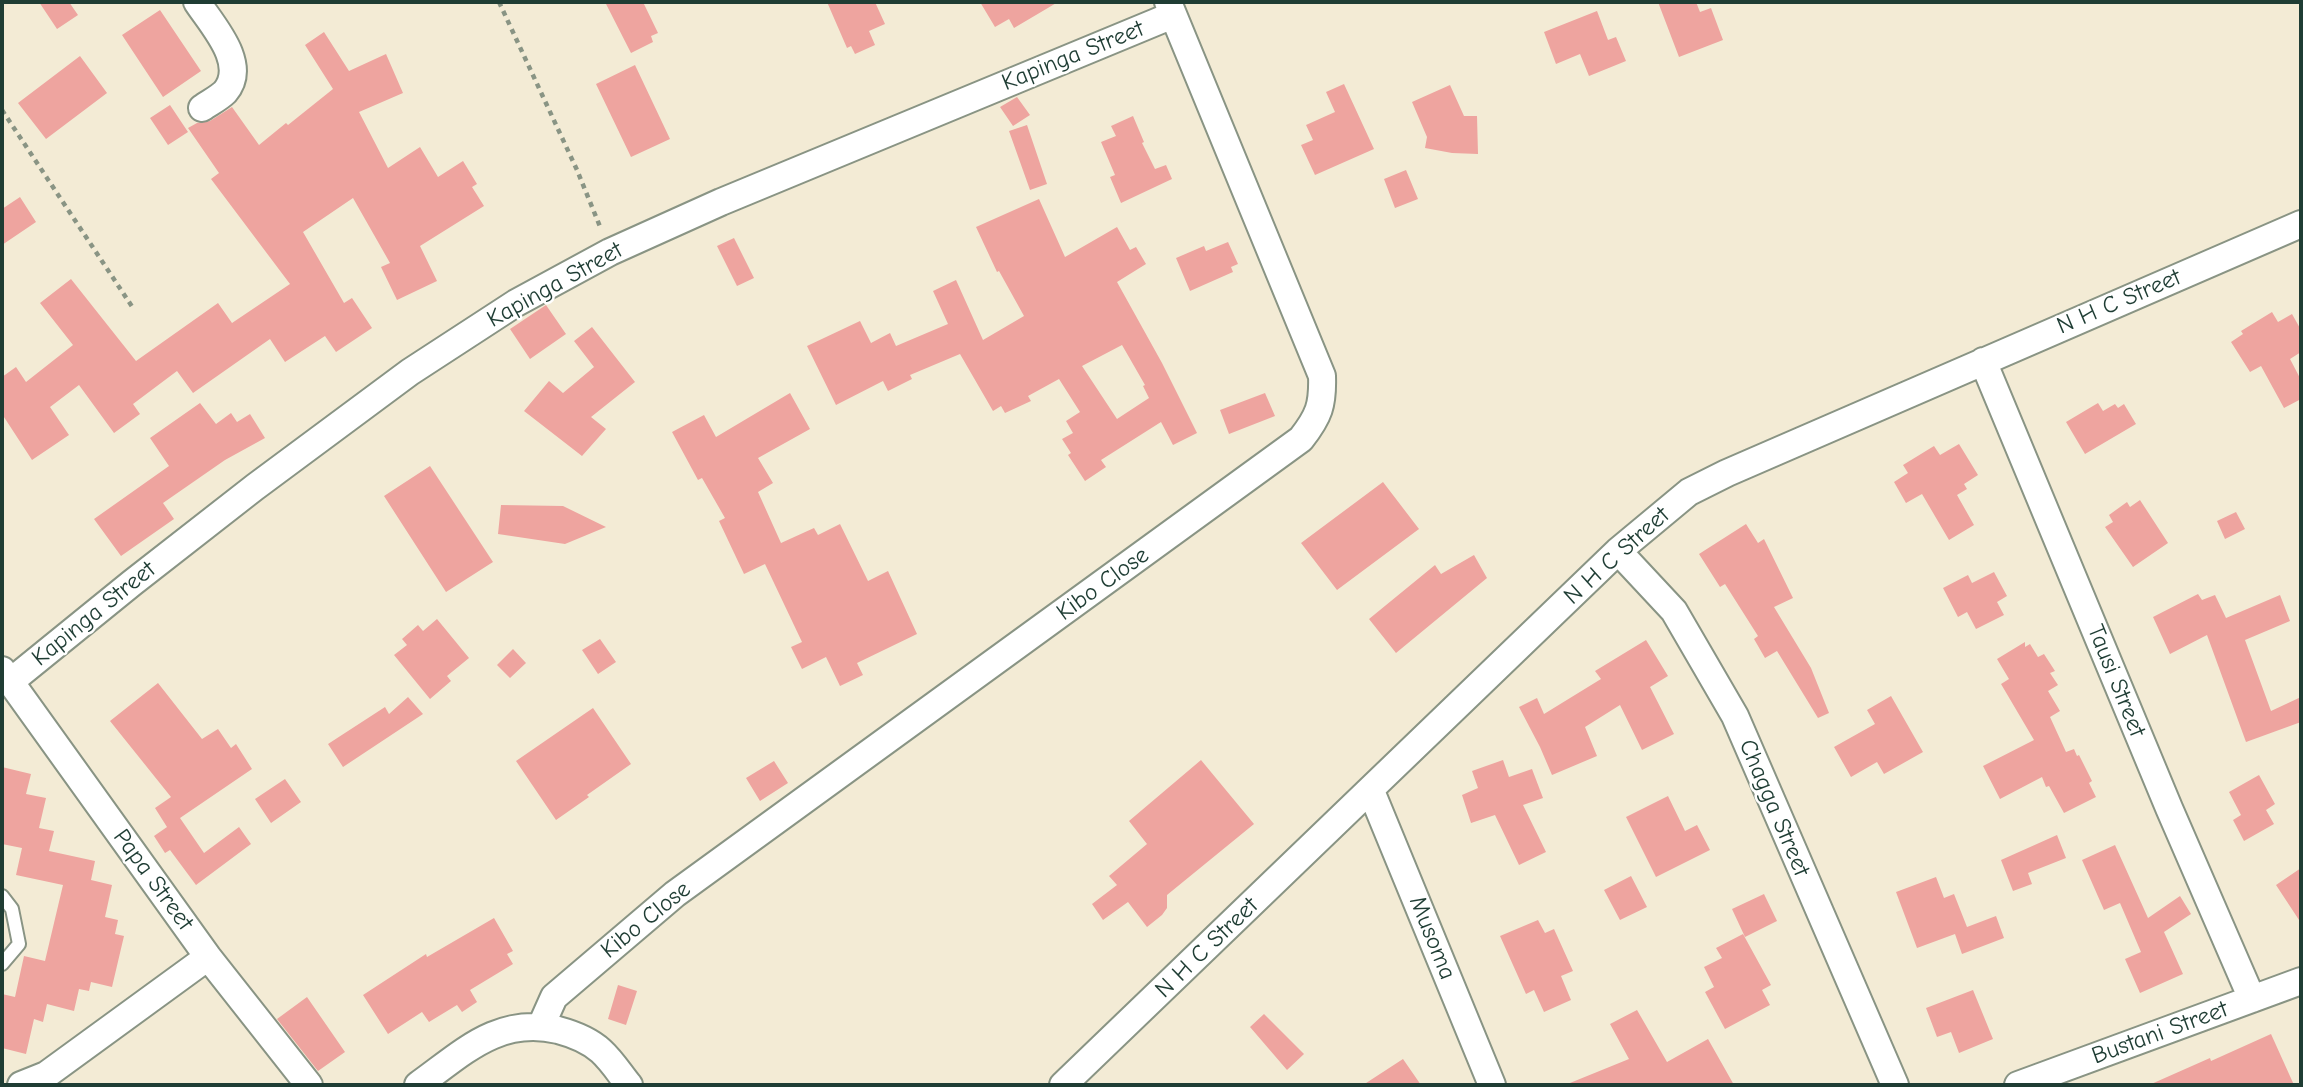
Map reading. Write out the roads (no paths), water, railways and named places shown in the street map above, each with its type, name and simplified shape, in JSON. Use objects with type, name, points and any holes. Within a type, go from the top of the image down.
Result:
[{"type":"street","points":[[197,2],[234,63],[232,80],[224,93],[202,108]]},
{"type":"street","name":"Kapinga Street","points":[[6,676],[410,372],[516,303],[610,252],[721,202],[1171,8]]},
{"type":"street","name":"Kibo Close","points":[[541,1026],[554,997],[675,894],[1301,439],[1315,421],[1323,399],[1322,376],[1171,8]]},
{"type":"street","name":"N H C Street","points":[[1063,1085],[1618,551],[1689,492],[2301,224]]},
{"type":"street","name":"Tausi Street","points":[[1983,361],[2158,783],[2252,999]]},
{"type":"street","name":"Chagga Street","points":[[1618,551],[1674,611],[1735,716],[1895,1085]]},
{"type":"street","name":"Papa Street","points":[[6,676],[208,957],[309,1085]]},
{"type":"street","name":"Musoma","points":[[1371,791],[1492,1085]]},
{"type":"street","points":[[25,1084],[46,1075],[208,957]]},
{"type":"street","name":"Bustani Street","points":[[2018,1085],[2301,981]]},
{"type":"street","points":[[418,1085],[478,1041],[508,1028],[541,1026],[573,1034],[601,1051],[629,1085]]},
{"type":"lane","points":[[2,896],[12,909],[19,944],[2,964]]}]
